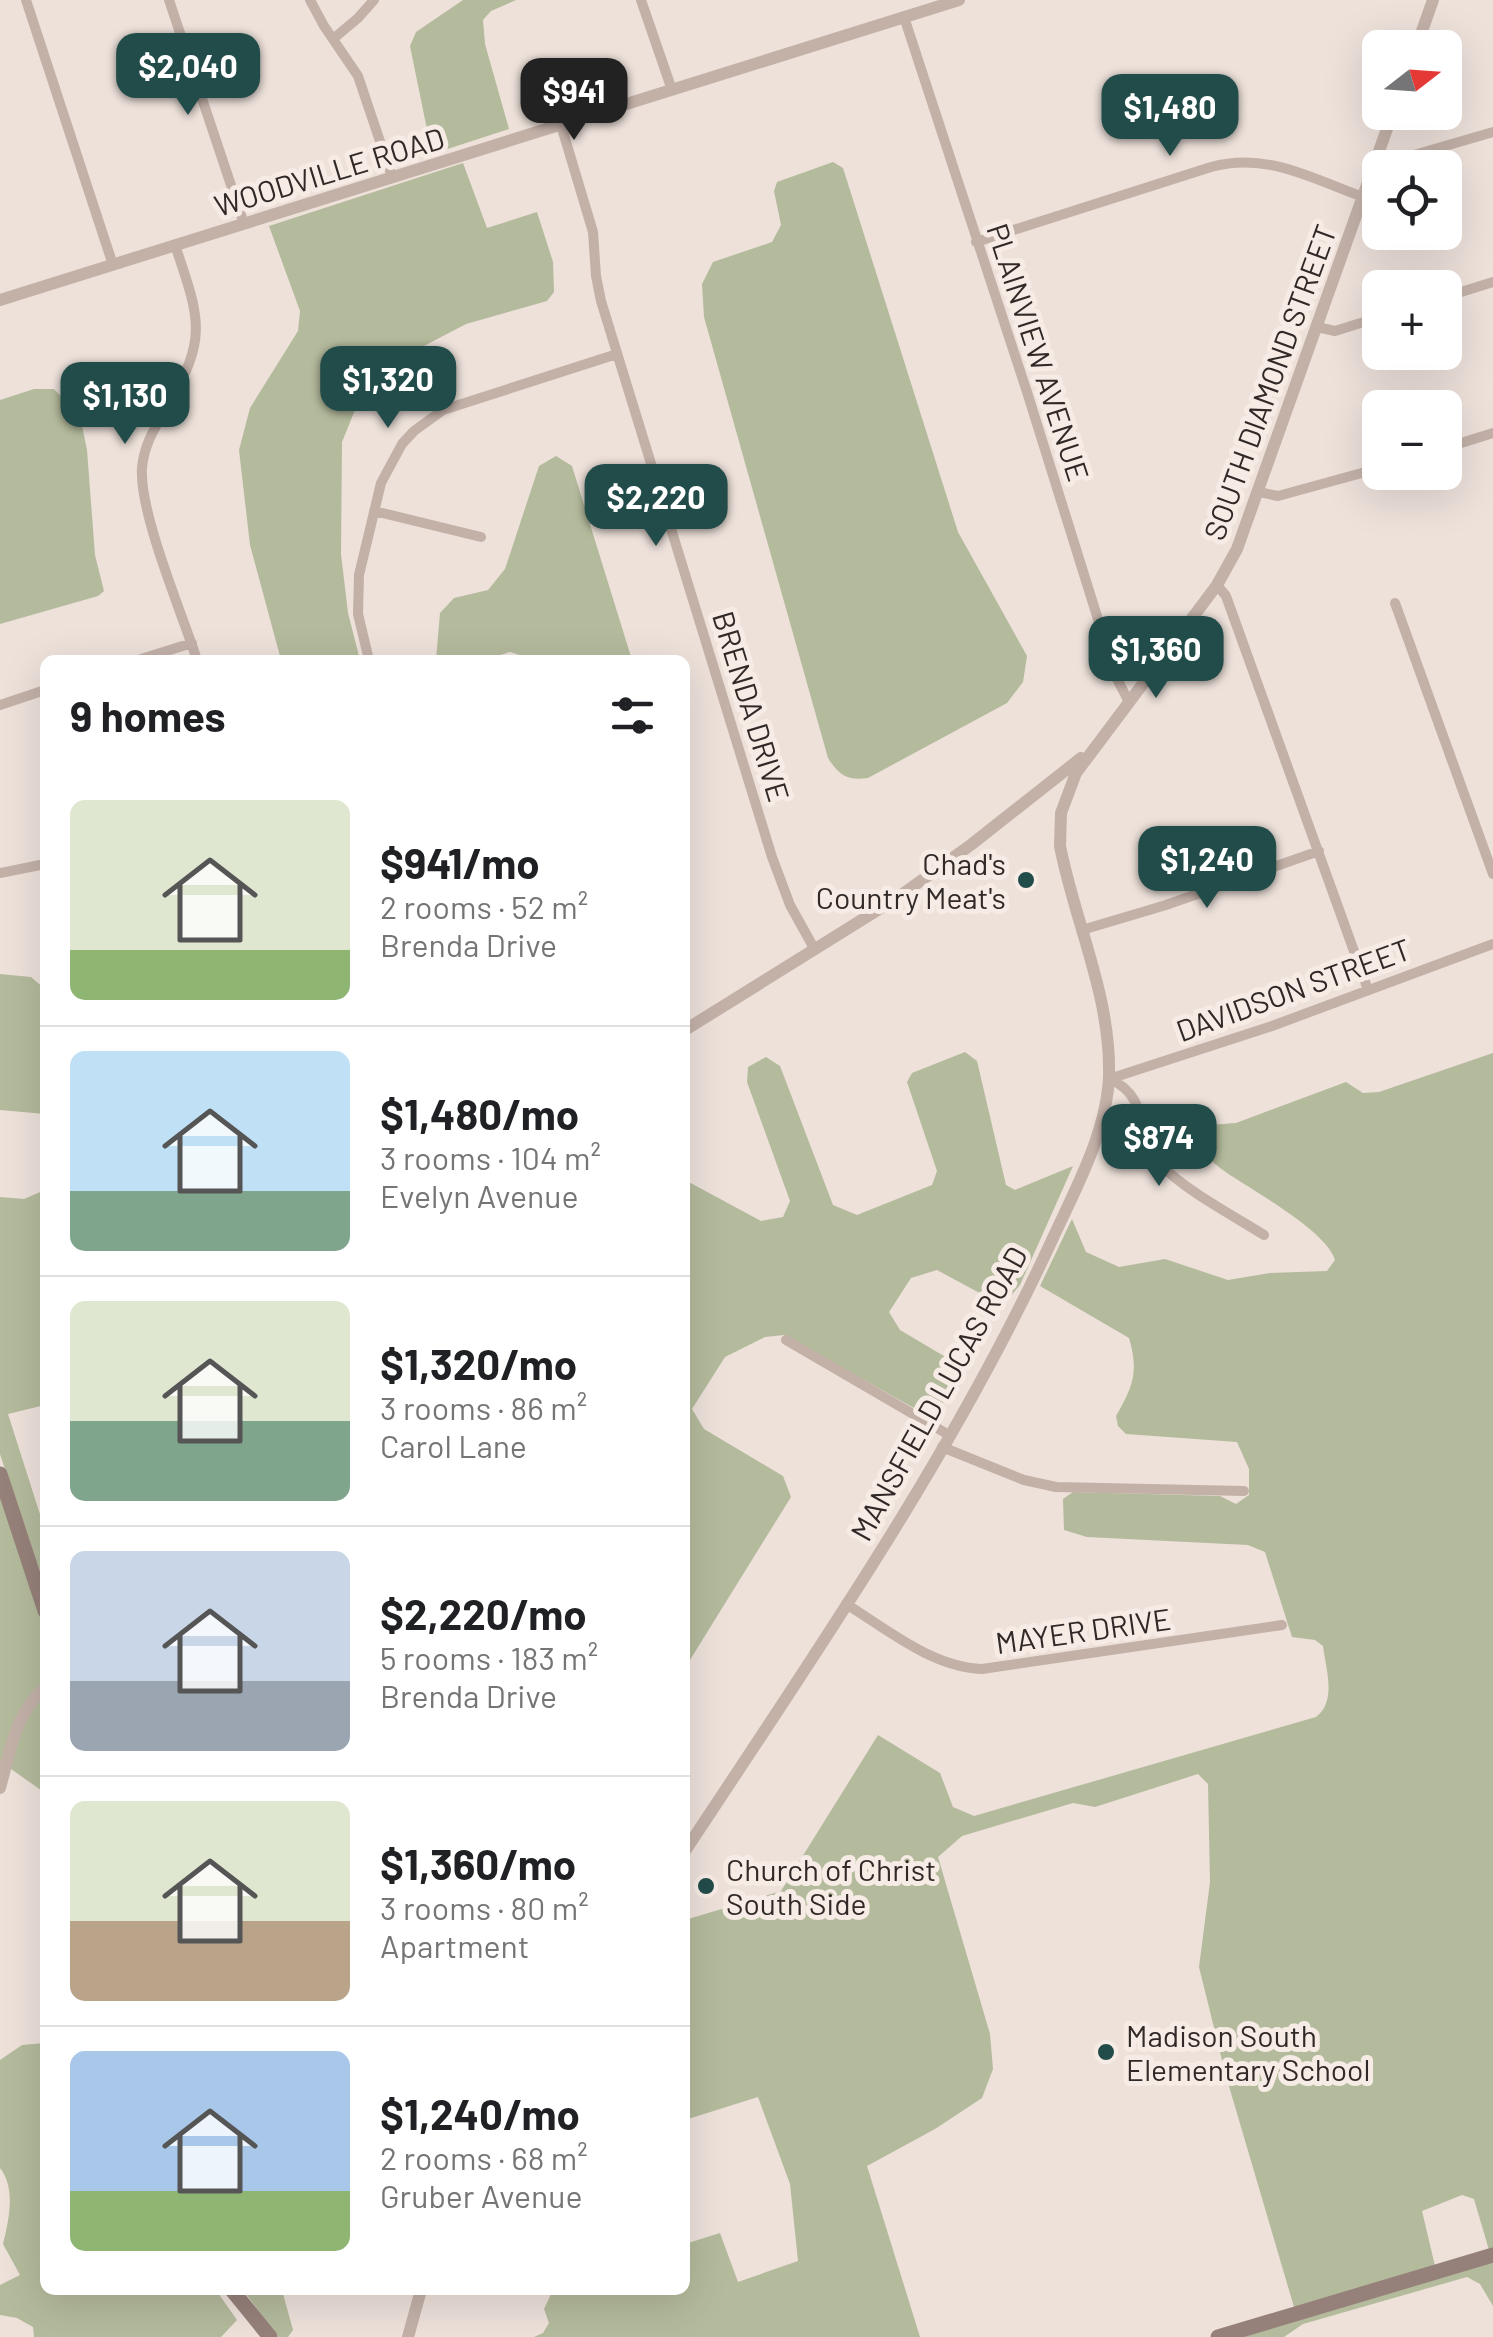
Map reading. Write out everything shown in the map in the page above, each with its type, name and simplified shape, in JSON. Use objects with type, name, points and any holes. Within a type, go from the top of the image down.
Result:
[{"type":"main road","points":[[0,1474],[40,1595]]},
{"type":"main road","points":[[1218,2337],[1493,2255]]},
{"type":"main road","points":[[227,2295],[256,2337]]},
{"type":"main road","points":[[236,2295],[270,2337]]},
{"type":"street","points":[[26,0],[114,265]]},
{"type":"street","points":[[169,0],[244,224]]},
{"type":"street","points":[[310,0],[364,90],[392,178]]},
{"type":"street","points":[[333,38],[374,0]]},
{"type":"street","points":[[641,0],[672,90]]},
{"type":"street","name":"WOODVILLE ROAD","points":[[0,300],[959,0]]},
{"type":"street","points":[[1422,30],[1433,0]]},
{"type":"street","name":"PLAINVIEW AVENUE","points":[[904,17],[1116,677],[1129,702]]},
{"type":"street","name":"BRENDA DRIVE","points":[[560,125],[591,221],[596,276],[617,354],[772,857],[790,905],[815,950]]},
{"type":"street","points":[[1431,150],[1493,132]]},
{"type":"street","points":[[976,242],[1243,160],[1268,162],[1362,197]]},
{"type":"street","name":"SOUTH DIAMOND STREET","points":[[1063,802],[1076,773],[1217,585],[1243,536],[1362,200]]},
{"type":"street","points":[[175,246],[194,305],[198,336],[190,367],[147,443],[142,474],[147,509],[196,655]]},
{"type":"street","points":[[1462,292],[1493,282]]},
{"type":"street","points":[[1317,327],[1335,330],[1362,323]]},
{"type":"street","points":[[368,655],[358,594],[374,511],[393,457],[428,420],[460,404],[617,354]]},
{"type":"street","points":[[1462,443],[1493,434]]},
{"type":"street","points":[[1259,492],[1278,496],[1362,473]]},
{"type":"street","points":[[374,511],[481,537]]},
{"type":"street","points":[[1217,585],[1226,596],[1368,990]]},
{"type":"street","points":[[1395,603],[1493,874]]},
{"type":"street","points":[[154,655],[192,643]]},
{"type":"street","points":[[0,705],[40,692]]},
{"type":"street","points":[[690,1027],[932,874],[1095,747]]},
{"type":"street","points":[[1031,799],[1046,803],[1060,818]]},
{"type":"street","name":"MANSFIELD LUCAS ROAD","points":[[690,1843],[846,1604],[1009,1331],[1094,1141],[1109,1078],[1102,1007],[1060,846],[1063,802]]},
{"type":"street","points":[[1082,930],[1318,851]]},
{"type":"street","points":[[0,874],[40,865]]},
{"type":"street","name":"DAVIDSON STREET","points":[[1109,1078],[1272,1026],[1493,944]]},
{"type":"street","points":[[1109,1078],[1121,1084],[1132,1097],[1158,1162],[1264,1235]]},
{"type":"street","points":[[786,1340],[945,1441],[1024,1480],[1056,1487],[1244,1491]]},
{"type":"street","name":"MAYER DRIVE","points":[[846,1604],[934,1657],[982,1669],[1282,1626]]},
{"type":"street","points":[[0,1788],[20,1721],[40,1692]]},
{"type":"street","points":[[408,2337],[419,2295]]},
{"type":"green space","points":[[463,0],[516,0],[491,11],[483,20],[485,44],[509,129],[432,154],[410,46],[416,32]]},
{"type":"green space","points":[[833,162],[843,168],[958,532],[1027,656],[1023,682],[1007,703],[861,779],[844,775],[828,758],[704,317],[702,284],[713,262],[772,242],[781,225],[774,191],[777,182]]},
{"type":"green space","points":[[463,163],[487,228],[537,212],[553,262],[554,292],[547,301],[466,324],[424,346],[357,405],[342,442],[341,554],[348,613],[359,655],[280,655],[250,545],[239,450],[250,408],[298,331],[300,311],[269,226]]},
{"type":"green space","points":[[34,389],[54,389],[80,416],[87,450],[95,555],[104,591],[0,624],[0,400]]},
{"type":"green space","points":[[556,456],[572,466],[630,655],[510,652],[436,655],[440,613],[454,598],[488,590],[505,569],[539,466]]},
{"type":"green space","points":[[0,974],[31,977],[40,985],[40,1114],[0,1110]]},
{"type":"green space","points":[[965,1052],[977,1061],[1006,1185],[1015,1190],[1073,1166],[1020,1285],[1009,1298],[987,1297],[937,1270],[911,1278],[889,1312],[900,1330],[959,1365],[960,1386],[944,1403],[921,1412],[784,1335],[765,1337],[725,1357],[692,1409],[704,1429],[783,1476],[791,1497],[690,1660],[690,1183],[761,1221],[783,1217],[790,1201],[747,1082],[748,1067],[766,1057],[780,1066],[833,1205],[857,1215],[932,1185],[937,1171],[907,1082],[912,1073]]},
{"type":"green space","points":[[1493,1053],[1493,2249],[1489,2250],[1474,2199],[1462,2195],[1422,2211],[1435,2266],[1294,2307],[1226,2076],[1199,1967],[1210,1882],[1208,1784],[1198,1774],[1095,1807],[1073,1803],[962,1836],[938,1857],[990,2034],[993,2069],[982,2098],[867,2166],[920,2337],[534,2337],[543,2333],[549,2323],[544,2309],[551,2295],[690,2295],[690,2242],[720,2233],[738,2282],[798,2261],[790,2184],[758,2097],[690,2118],[690,1918],[781,1891],[878,1735],[940,1773],[953,1807],[974,1816],[1316,1717],[1322,1710],[1328,1694],[1323,1646],[1315,1640],[1292,1637],[1265,1552],[1248,1545],[1087,1537],[1064,1530],[1063,1499],[1073,1492],[1220,1496],[1236,1504],[1249,1495],[1249,1469],[1237,1442],[1126,1434],[1118,1426],[1116,1416],[1133,1378],[1129,1338],[1040,1286],[1072,1219],[1086,1252],[1119,1267],[1165,1259],[1228,1280],[1270,1273],[1327,1271],[1335,1260],[1317,1235],[1220,1168],[1185,1136],[1196,1126],[1236,1123],[1346,1082],[1363,1093],[1379,1092]]},
{"type":"green space","points":[[40,1192],[40,1406],[8,1414],[40,1514],[40,1577],[0,1454],[0,1197],[24,1199]]},
{"type":"green space","points":[[0,1494],[40,1615],[40,1789],[11,1769],[0,1770]]},
{"type":"green space","points":[[40,2043],[40,2295],[220,2295],[237,2320],[221,2337],[34,2337],[33,2327],[0,2315],[0,2285],[20,2275],[3,2244],[10,2204],[8,2185],[0,2168],[0,2060],[22,2045]]},
{"type":"green space","points":[[1493,2260],[1493,2306],[1480,2284],[1467,2277],[1303,2324],[1284,2337],[1239,2337]]},
{"type":"green space","points":[[247,2295],[283,2295],[293,2330],[288,2337],[278,2337]]},
{"type":"place","name":"Chad's Country Meat's","points":[[1026,880]]},
{"type":"place","name":"Church of Christ South Side","points":[[706,1886]]},
{"type":"place","name":"Madison South Elementary School","points":[[1106,2052]]}]
